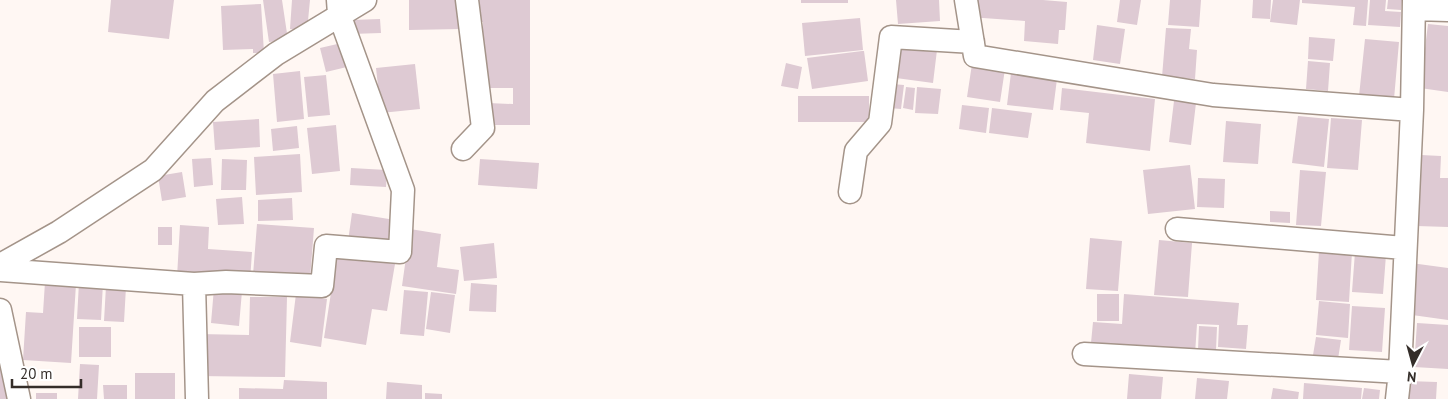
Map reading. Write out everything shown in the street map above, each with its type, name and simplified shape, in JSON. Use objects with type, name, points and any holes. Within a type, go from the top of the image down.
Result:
[{"type":"street","points":[[0,265],[59,232],[153,170],[215,101],[339,7],[365,0]]},
{"type":"street","points":[[462,149],[484,128],[467,0]]},
{"type":"street","points":[[966,0],[975,56],[1213,95],[1412,110]]},
{"type":"street","points":[[1396,399],[1400,372],[1404,248],[1412,110],[1414,4],[1448,10]]},
{"type":"street","points":[[0,270],[194,284],[226,282],[322,286],[326,246],[400,252],[403,190],[339,7]]},
{"type":"street","points":[[850,192],[856,151],[880,123],[891,37],[973,42]]},
{"type":"street","points":[[1177,229],[1404,248]]},
{"type":"street","points":[[194,284],[197,399]]},
{"type":"street","points":[[0,310],[19,399]]},
{"type":"street","points":[[1084,354],[1400,372]]},
{"type":"building","points":[[111,0],[174,0],[169,39],[108,32]]},
{"type":"building","points":[[263,0],[282,0],[288,40],[269,42]]},
{"type":"building","points":[[292,0],[310,0],[307,31],[290,29]]},
{"type":"building","points":[[409,0],[459,0],[460,29],[409,30]]},
{"type":"building","points":[[472,0],[530,0],[530,125],[488,125],[488,103],[513,104],[513,88],[482,88],[483,22],[472,22]]},
{"type":"building","points":[[801,0],[848,0],[848,3],[801,3]]},
{"type":"building","points":[[896,0],[939,0],[940,21],[898,24]]},
{"type":"building","points":[[970,0],[1043,0],[1067,2],[1065,30],[1059,30],[1058,44],[1024,41],[1025,21],[969,17]]},
{"type":"building","points":[[1120,0],[1141,0],[1137,25],[1117,22]]},
{"type":"building","points":[[1170,0],[1201,0],[1199,27],[1168,25]]},
{"type":"building","points":[[1253,0],[1271,0],[1270,19],[1252,18]]},
{"type":"building","points":[[1273,0],[1300,0],[1297,25],[1270,22]]},
{"type":"building","points":[[1302,0],[1368,0],[1366,26],[1353,25],[1355,7],[1302,3]]},
{"type":"building","points":[[1370,0],[1386,0],[1385,11],[1401,12],[1400,27],[1368,25]]},
{"type":"building","points":[[1388,0],[1402,0],[1401,10],[1387,9]]},
{"type":"building","points":[[261,4],[264,53],[253,53],[253,49],[223,50],[221,6]]},
{"type":"building","points":[[860,18],[863,50],[805,56],[802,23]]},
{"type":"building","points":[[380,19],[381,33],[351,34],[351,20]]},
{"type":"building","points":[[1428,24],[1448,26],[1448,92],[1420,88]]},
{"type":"building","points":[[1097,25],[1125,29],[1120,64],[1093,60]]},
{"type":"building","points":[[1166,28],[1191,29],[1189,49],[1197,50],[1195,79],[1162,77]]},
{"type":"building","points":[[1309,37],[1335,39],[1333,61],[1308,59]]},
{"type":"building","points":[[1365,39],[1399,42],[1394,99],[1359,96]]},
{"type":"building","points":[[346,42],[351,66],[326,72],[320,48]]},
{"type":"building","points":[[899,45],[937,50],[933,83],[896,78]]},
{"type":"building","points":[[864,51],[868,81],[812,89],[807,58]]},
{"type":"building","points":[[1308,61],[1330,63],[1328,91],[1306,89]]},
{"type":"building","points":[[786,63],[802,67],[798,89],[781,86]]},
{"type":"building","points":[[415,64],[420,109],[381,113],[376,68]]},
{"type":"building","points":[[972,64],[1005,69],[1000,102],[967,97]]},
{"type":"building","points":[[300,71],[304,119],[277,122],[273,74]]},
{"type":"building","points":[[1011,73],[1057,79],[1053,110],[1007,105]]},
{"type":"building","points":[[326,75],[330,115],[308,117],[304,77]]},
{"type":"building","points":[[892,84],[904,85],[901,109],[889,108]]},
{"type":"building","points":[[906,87],[915,88],[913,110],[903,108]]},
{"type":"building","points":[[917,87],[941,89],[938,114],[915,113]]},
{"type":"building","points":[[1062,88],[1155,99],[1150,151],[1086,143],[1089,113],[1060,110]]},
{"type":"building","points":[[798,96],[869,96],[869,122],[798,122]]},
{"type":"building","points":[[1174,101],[1196,103],[1191,145],[1169,142]]},
{"type":"building","points":[[962,105],[989,108],[986,133],[959,129]]},
{"type":"building","points":[[992,108],[1032,113],[1028,138],[989,133]]},
{"type":"building","points":[[1298,116],[1329,119],[1324,167],[1292,163]]},
{"type":"building","points":[[1331,118],[1362,120],[1358,170],[1327,168]]},
{"type":"building","points":[[259,119],[260,147],[215,150],[213,122]]},
{"type":"building","points":[[1226,121],[1261,124],[1258,164],[1223,162]]},
{"type":"building","points":[[336,125],[340,171],[312,174],[307,128]]},
{"type":"building","points":[[297,126],[299,148],[273,151],[271,129]]},
{"type":"building","points":[[300,154],[302,192],[256,195],[254,157]]},
{"type":"building","points":[[1421,155],[1441,156],[1440,178],[1448,178],[1448,227],[1417,226]]},
{"type":"building","points":[[211,158],[213,185],[194,187],[192,159]]},
{"type":"building","points":[[222,159],[247,160],[246,190],[221,190]]},
{"type":"building","points":[[480,159],[539,163],[537,189],[478,185]]},
{"type":"building","points":[[1190,165],[1195,209],[1148,214],[1143,170]]},
{"type":"building","points":[[351,168],[387,170],[386,187],[350,185]]},
{"type":"building","points":[[1300,170],[1326,172],[1321,226],[1296,225]]},
{"type":"building","points":[[182,172],[186,197],[162,201],[158,176]]},
{"type":"building","points":[[1198,178],[1225,179],[1224,208],[1197,207]]},
{"type":"building","points":[[242,197],[244,224],[218,225],[216,199]]},
{"type":"building","points":[[292,198],[293,220],[258,221],[258,200]]},
{"type":"building","points":[[1270,211],[1290,212],[1290,223],[1270,222]]},
{"type":"building","points":[[352,213],[395,220],[391,247],[348,241]]},
{"type":"building","points":[[257,224],[314,228],[310,279],[253,275]]},
{"type":"building","points":[[180,225],[209,227],[208,249],[252,252],[250,281],[177,277]]},
{"type":"building","points":[[158,227],[172,227],[172,245],[158,245]]},
{"type":"building","points":[[410,229],[441,234],[437,267],[459,270],[456,294],[402,286]]},
{"type":"building","points":[[1090,238],[1122,241],[1118,291],[1086,289]]},
{"type":"building","points":[[1159,240],[1192,243],[1188,297],[1154,295]]},
{"type":"building","points":[[494,243],[497,278],[464,281],[460,247]]},
{"type":"building","points":[[1319,251],[1352,252],[1349,302],[1316,300]]},
{"type":"building","points":[[1355,252],[1386,255],[1383,294],[1352,292]]},
{"type":"building","points":[[337,254],[395,264],[387,311],[372,309],[366,345],[324,338]]},
{"type":"building","points":[[1411,263],[1448,268],[1448,320],[1405,314]]},
{"type":"building","points":[[45,282],[76,284],[71,363],[23,360],[26,312],[43,313]]},
{"type":"building","points":[[79,282],[103,283],[101,320],[77,319]]},
{"type":"building","points":[[471,283],[497,285],[496,312],[469,311]]},
{"type":"building","points":[[106,286],[126,287],[124,322],[104,321]]},
{"type":"building","points":[[214,288],[242,291],[239,326],[211,323]]},
{"type":"building","points":[[404,290],[428,292],[424,336],[400,334]]},
{"type":"building","points":[[431,292],[455,295],[450,333],[426,329]]},
{"type":"building","points":[[296,294],[327,299],[321,347],[290,342]]},
{"type":"building","points":[[1097,294],[1119,294],[1119,321],[1097,321]]},
{"type":"building","points":[[1124,294],[1239,303],[1237,325],[1248,325],[1246,349],[1218,347],[1219,325],[1197,324],[1195,354],[1091,343],[1093,322],[1122,324]]},
{"type":"building","points":[[250,297],[287,297],[285,377],[198,376],[199,334],[249,335]]},
{"type":"building","points":[[1319,301],[1350,304],[1348,338],[1316,335]]},
{"type":"building","points":[[1352,306],[1385,308],[1382,352],[1349,350]]},
{"type":"building","points":[[1417,323],[1448,325],[1448,369],[1414,367]]},
{"type":"building","points":[[1199,326],[1217,327],[1216,350],[1198,350]]},
{"type":"building","points":[[79,327],[111,327],[111,357],[79,357]]},
{"type":"building","points":[[1316,337],[1341,340],[1338,359],[1313,355]]},
{"type":"building","points":[[80,364],[99,365],[97,399],[78,399]]},
{"type":"building","points":[[5,366],[7,399],[0,399],[0,367]]},
{"type":"building","points":[[135,373],[175,373],[175,399],[135,399]]},
{"type":"building","points":[[1129,374],[1163,377],[1161,399],[1127,399]]},
{"type":"building","points":[[1197,378],[1229,381],[1227,399],[1195,399]]},
{"type":"building","points":[[284,380],[327,382],[327,399],[239,399],[239,388],[283,389]]},
{"type":"building","points":[[1407,381],[1437,382],[1436,399],[1407,399]]},
{"type":"building","points":[[387,382],[422,385],[422,399],[386,399]]},
{"type":"building","points":[[1304,383],[1362,388],[1361,399],[1303,399]]},
{"type":"building","points":[[103,385],[127,385],[127,399],[104,399]]},
{"type":"building","points":[[1273,388],[1299,392],[1298,399],[1271,399]]},
{"type":"building","points":[[1364,388],[1380,390],[1379,399],[1362,399]]},
{"type":"building","points":[[36,393],[57,393],[57,399],[36,399]]},
{"type":"building","points":[[425,393],[442,394],[442,399],[425,399]]}]
